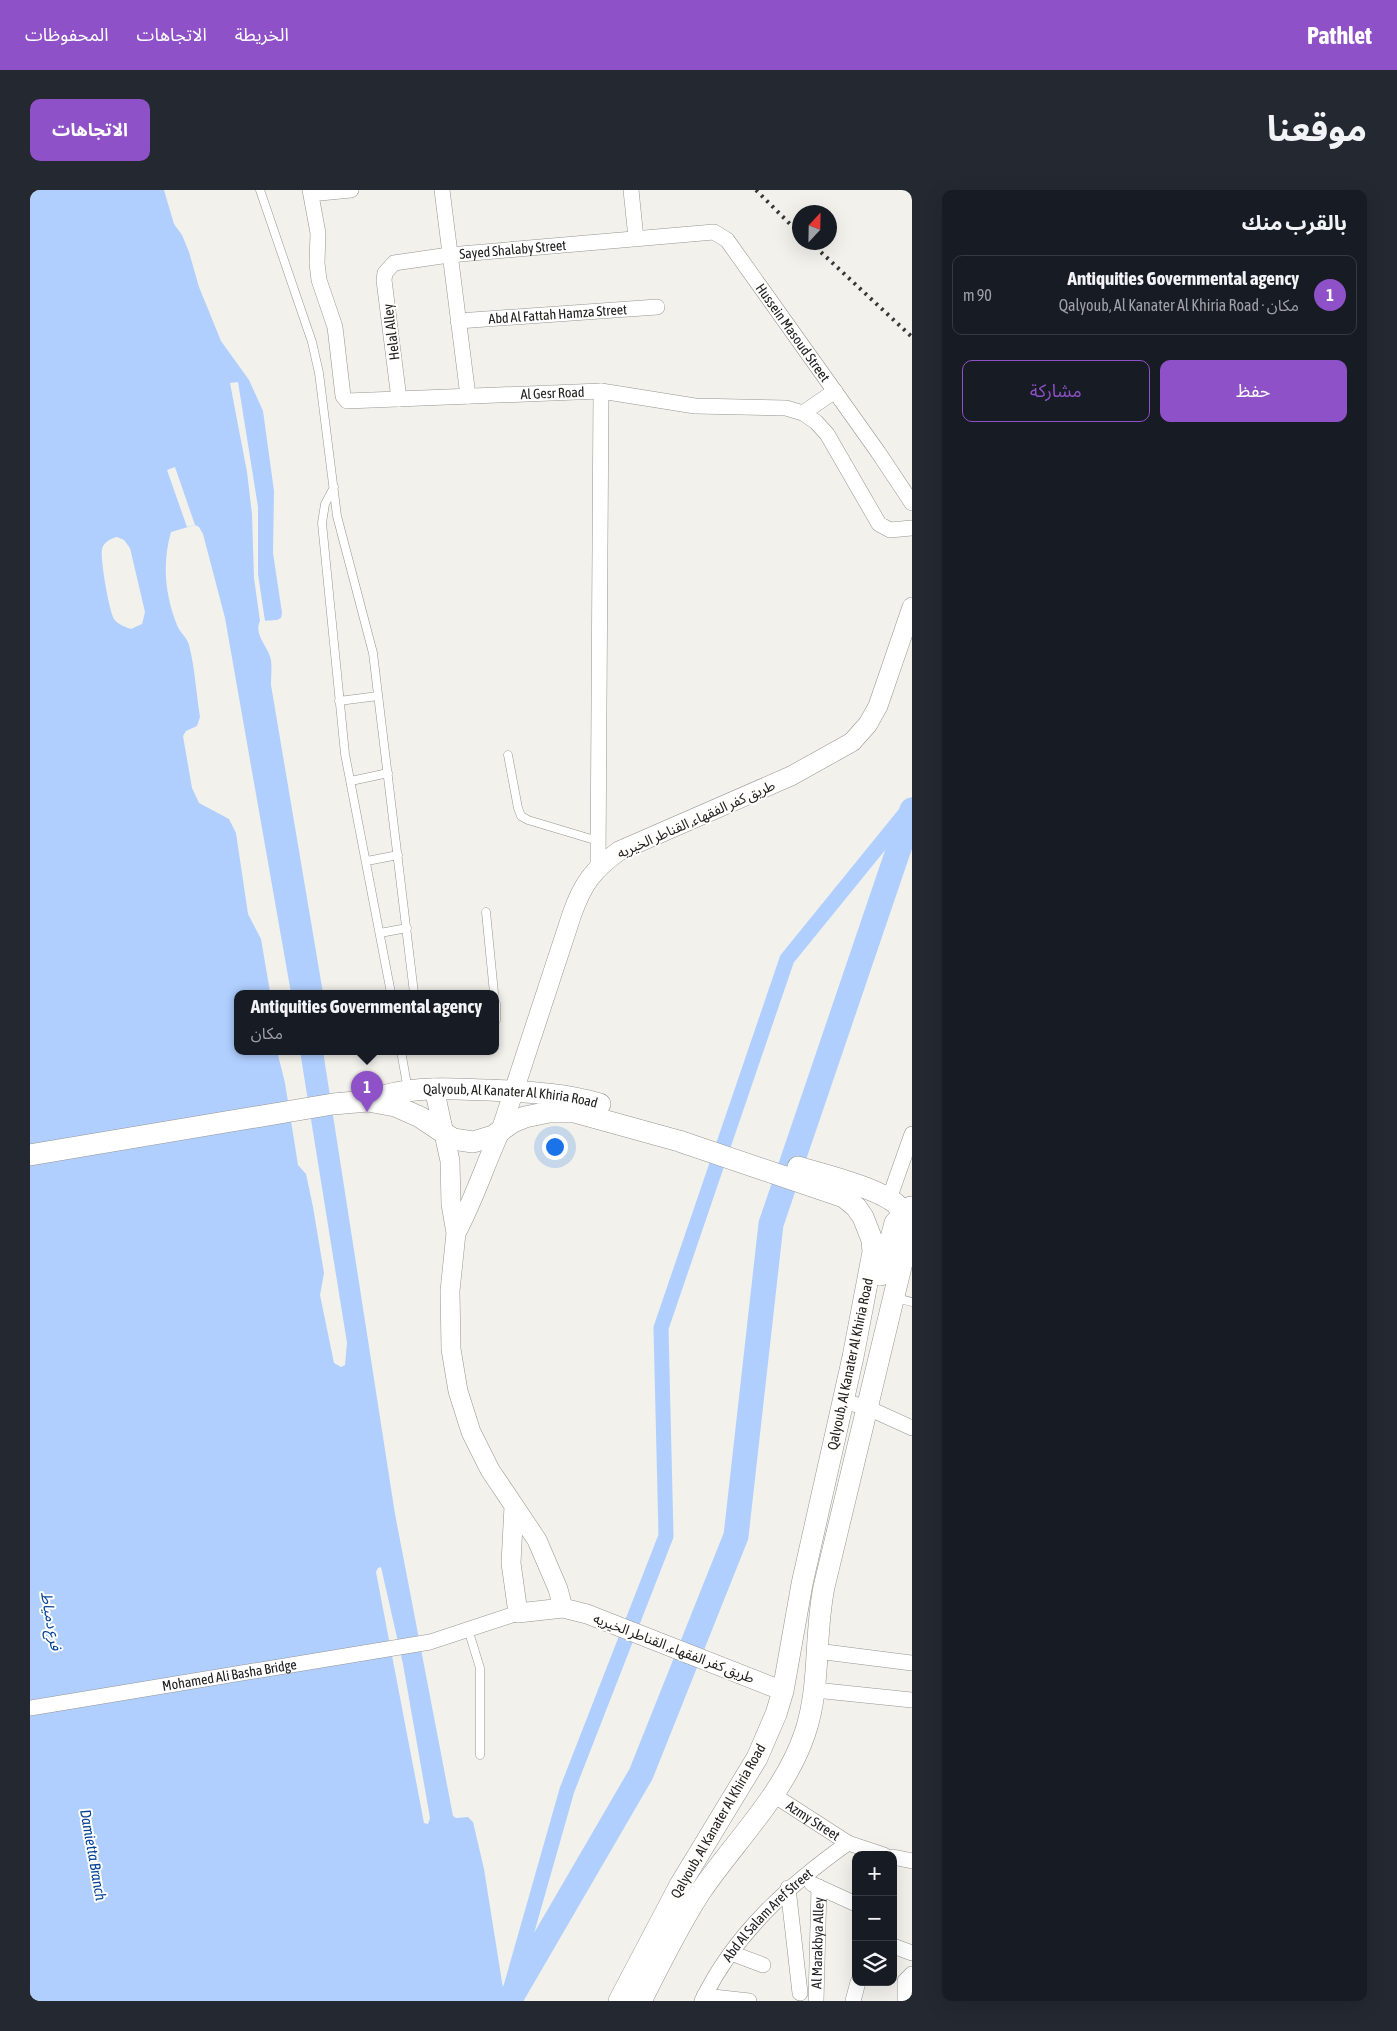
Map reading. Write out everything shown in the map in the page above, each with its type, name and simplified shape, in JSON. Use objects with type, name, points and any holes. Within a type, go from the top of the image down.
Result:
[{"type":"main road","name":"Qalyoub, Al Kanater Al Khiria Road","points":[[30,1155],[333,1104],[368,1101],[408,1090],[434,1088],[553,1094],[581,1099],[681,1135],[844,1198],[856,1207],[863,1217],[872,1240],[873,1252],[853,1357],[802,1584],[783,1691],[774,1721],[757,1758],[680,1885],[619,2001]]},
{"type":"main road","name":"Qalyoub, Al Kanater Al Khiria Road","points":[[368,1101],[408,1110],[458,1140],[473,1142],[488,1138],[525,1117],[562,1111],[586,1115],[681,1135],[866,1188],[901,1206],[908,1237],[903,1300],[868,1408],[824,1587],[819,1619],[815,1690],[804,1734],[785,1775],[690,1909],[641,2001]]},
{"type":"main road","points":[[853,1357],[866,1340],[890,1234],[901,1206]]},
{"type":"street","points":[[315,191],[350,190]]},
{"type":"street","points":[[442,190],[468,396]]},
{"type":"street","points":[[631,190],[636,238]]},
{"type":"street","name":"Al Gesr Road","points":[[315,191],[318,234],[316,263],[319,280],[335,326],[343,396],[350,402],[601,391],[695,406],[786,408],[803,413],[828,434],[879,524],[890,530],[912,528]]},
{"type":"street","name":"Hussein Masoud Street","points":[[636,238],[709,232],[723,235],[835,391],[912,503]]},
{"type":"street","name":"Sayed Shalaby Street","points":[[389,266],[399,261],[450,255],[636,238]]},
{"type":"street","name":"Helal Alley","points":[[389,266],[384,280],[399,400]]},
{"type":"street","name":"Abd Al Fattah Hamza Street","points":[[458,321],[657,307]]},
{"type":"street","points":[[598,866],[601,391]]},
{"type":"street","points":[[803,413],[835,391]]},
{"type":"street","name":"طريق كفر الفقهاء, القناطر الخيريه","points":[[456,1232],[470,1207],[485,1163],[502,1130],[578,896],[587,880],[598,866],[620,850],[791,776],[852,742],[868,724],[878,706],[912,607]]},
{"type":"street","name":"طريق كفر الفقهاء, القناطر الخيريه","points":[[434,1088],[450,1160],[451,1204],[456,1232],[450,1291],[451,1349],[458,1391],[479,1447],[490,1470],[536,1540],[558,1589],[563,1608]]},
{"type":"street","points":[[901,1206],[912,1134]]},
{"type":"street","points":[[843,1401],[868,1408],[912,1428]]},
{"type":"street","points":[[514,1506],[511,1563],[518,1614]]},
{"type":"street","name":"طريق كفر الفقهاء, القناطر الخيريه","points":[[430,1642],[518,1614],[563,1608],[587,1614],[783,1691]]},
{"type":"street","name":"Mohamed Ali Basha Bridge","points":[[30,1708],[430,1642]]},
{"type":"street","points":[[817,1652],[912,1663]]},
{"type":"street","points":[[815,1690],[912,1700]]},
{"type":"street","name":"Azmy Street","points":[[772,1794],[848,1843],[871,1851]]},
{"type":"street","name":"Abd Al Salam Aref Street","points":[[703,1998],[730,1953],[788,1888],[848,1843]]},
{"type":"street","points":[[897,1858],[912,1861]]},
{"type":"street","points":[[799,1878],[852,1902]]},
{"type":"street","name":"Al Marakbya Alley","points":[[816,2001],[819,1887]]},
{"type":"street","points":[[788,1888],[800,1993]]},
{"type":"street","points":[[897,1947],[912,1953]]},
{"type":"street","points":[[730,1953],[763,1965]]},
{"type":"street","points":[[905,2001],[905,1981],[912,1974]]},
{"type":"street","points":[[853,2001],[857,1986]]},
{"type":"street","points":[[703,1998],[748,2001]]},
{"type":"lane","points":[[260,190],[312,342],[322,390],[342,538],[367,626],[378,696],[414,990]]},
{"type":"lane","points":[[334,487],[325,504],[322,524],[339,701],[345,754],[390,990]]},
{"type":"lane","points":[[339,701],[378,696]]},
{"type":"lane","points":[[508,755],[521,816],[528,820],[598,841]]},
{"type":"lane","points":[[351,781],[388,773]]},
{"type":"lane","points":[[367,861],[398,855]]},
{"type":"lane","points":[[486,912],[494,990]]},
{"type":"lane","points":[[380,933],[406,928]]},
{"type":"lane","points":[[402,1055],[408,1090]]},
{"type":"lane","points":[[468,1630],[480,1668],[480,1755]]},
{"type":"water","points":[[30,190],[164,190],[174,224],[182,235],[189,252],[199,287],[221,341],[249,380],[263,411],[274,491],[273,553],[282,613],[281,618],[277,620],[260,621],[258,631],[271,660],[271,685],[322,990],[290,990],[225,618],[203,534],[199,527],[195,525],[171,532],[166,555],[167,591],[177,625],[189,645],[200,717],[197,726],[186,731],[183,736],[192,788],[199,803],[229,819],[236,833],[248,914],[261,939],[270,990],[234,990],[234,1055],[278,1055],[285,1083],[298,1165],[306,1174],[313,1207],[324,1273],[320,1295],[334,1363],[341,1367],[345,1365],[347,1343],[301,1055],[324,1055],[395,1514],[453,1816],[456,1818],[468,1817],[473,1822],[484,1869],[505,2001],[30,2001]],"holes":[[[117,537],[124,540],[130,548],[145,612],[142,624],[131,629],[114,619],[110,606],[102,555],[104,544],[108,541]],[[381,1567],[403,1664],[430,1818],[428,1824],[424,1823],[376,1572]]]},
{"type":"pier","points":[[238,382],[258,507],[258,574],[265,621],[260,621],[254,578],[252,514],[247,472],[230,383]]},
{"type":"pier","points":[[175,467],[195,525],[187,527],[167,470]]},
{"type":"waterway","points":[[507,2001],[567,1790],[666,1536],[661,1328],[787,959],[912,805]]},
{"type":"waterway","points":[[509,2001],[641,1774],[736,1536],[771,1224],[912,810]]},
{"type":"railway","points":[[756,190],[792,226]]},
{"type":"railway","points":[[819,250],[912,337]]},
{"type":"place","name":"Antiquities Governmental agency","points":[[367,1112]]},
{"type":"water label","name":"فرع دمياط","points":[[51,1621]]},
{"type":"water label","name":"Damietta Branch","points":[[93,1855]]}]
